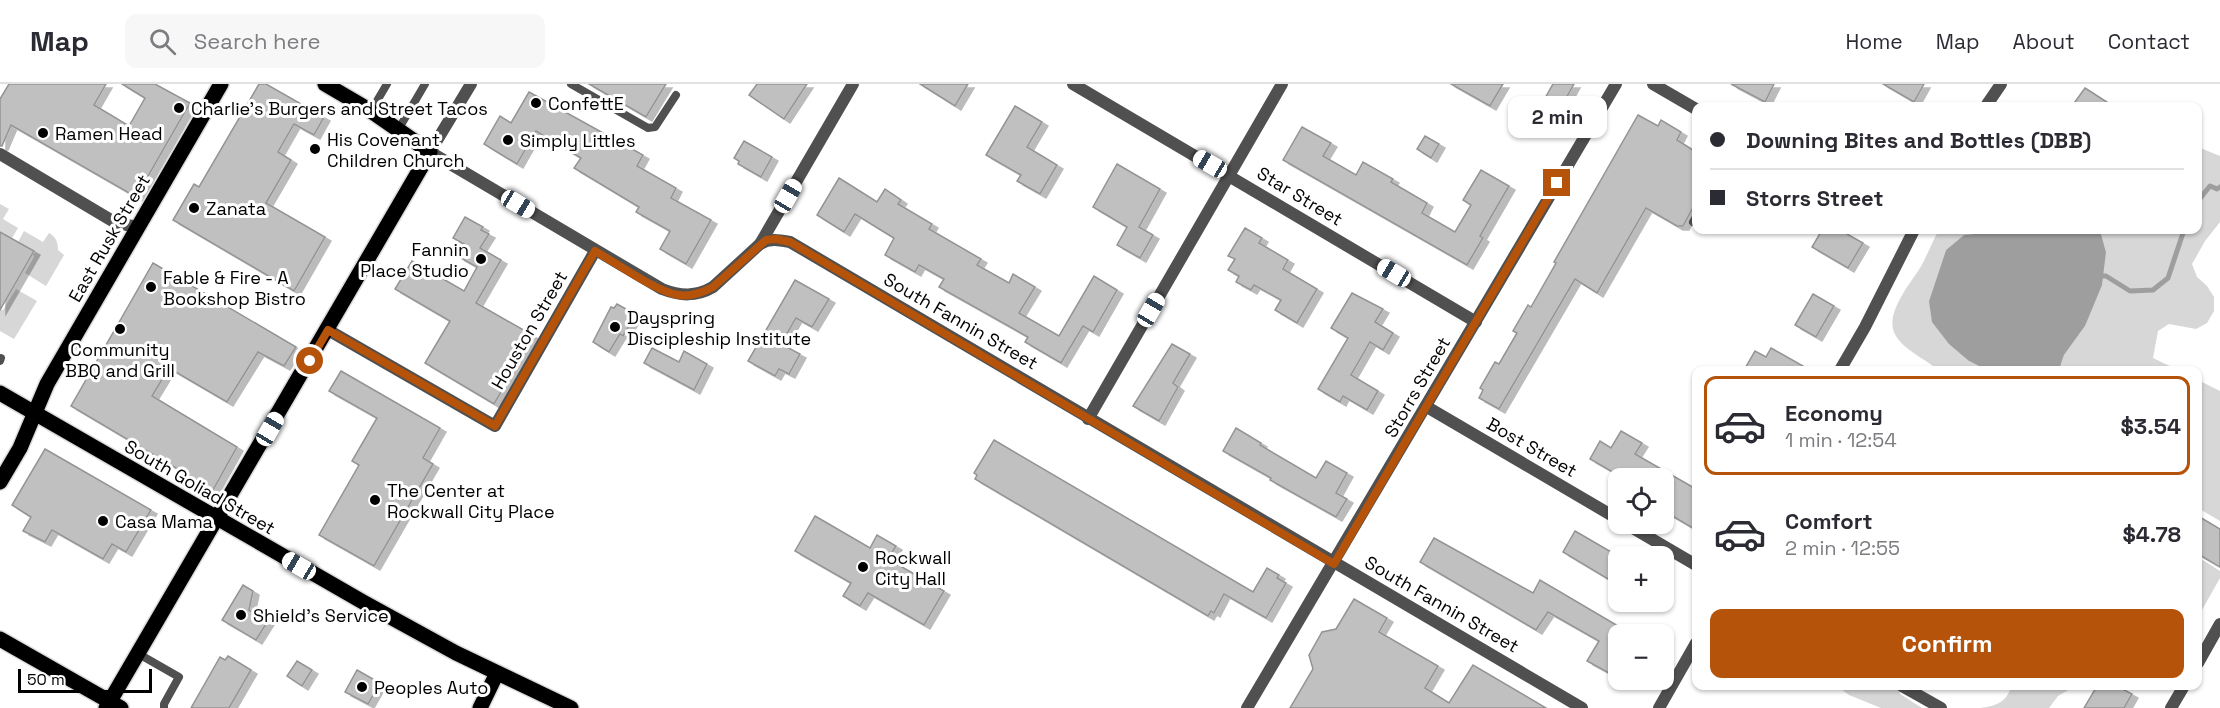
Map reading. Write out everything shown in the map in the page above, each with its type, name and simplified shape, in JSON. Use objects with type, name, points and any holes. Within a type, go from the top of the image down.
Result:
[{"type":"main road","name":"East Rusk Street","points":[[0,482],[20,448],[47,384],[221,84]]},
{"type":"main road","points":[[0,639],[112,706],[137,653],[328,330],[430,152],[329,85]]},
{"type":"main road","name":"South Goliad Street","points":[[0,393],[363,602],[552,703],[571,708]]},
{"type":"main road","points":[[480,708],[497,674]]},
{"type":"street","points":[[471,84],[430,152],[662,290],[685,295],[704,292],[713,287],[760,244],[853,84]]},
{"type":"street","name":"Star Street","points":[[1073,84],[1476,322]]},
{"type":"street","points":[[1088,418],[1282,84]]},
{"type":"street","name":"Storrs Street","points":[[1247,708],[1616,84]]},
{"type":"street","points":[[1653,84],[1692,107]]},
{"type":"street","points":[[1989,102],[2001,84]]},
{"type":"street","points":[[0,154],[116,223],[138,227]]},
{"type":"street","points":[[1842,366],[1865,327],[1910,234]]},
{"type":"street","name":"South Fannin Street","points":[[760,244],[766,240],[776,239],[790,242],[1582,708]]},
{"type":"street","name":"Houston Street","points":[[328,330],[495,426],[595,251]]},
{"type":"street","name":"Bost Street","points":[[1427,406],[1608,513]]},
{"type":"street","points":[[1643,534],[1692,563]]},
{"type":"street","points":[[2202,656],[2220,624]]},
{"type":"street","points":[[1659,708],[1692,650]]},
{"type":"street","points":[[1909,690],[1941,708]]},
{"type":"street","points":[[2173,707],[2182,690]]},
{"type":"lane","points":[[371,111],[387,84]]},
{"type":"lane","points":[[399,130],[425,84]]},
{"type":"lane","points":[[571,84],[648,128],[656,128],[676,95]]},
{"type":"lane","points":[[137,653],[179,677],[164,708]]},
{"type":"shaded area","points":[[2202,149],[2220,156],[2220,222],[2205,241],[2192,264],[2197,277],[2214,297],[2214,311],[2207,323],[2196,329],[2169,324],[2158,331],[2153,358],[2170,366],[2060,366],[2064,355],[2085,326],[2106,252],[2101,234],[2202,234]]},
{"type":"shaded area","points":[[0,204],[9,209],[3,219],[18,228],[12,238],[0,231]]},
{"type":"shaded area","points":[[24,231],[43,242],[49,233],[56,240],[58,250],[64,255],[46,286],[25,273],[35,252],[18,242]]},
{"type":"shaded area","points":[[1937,234],[1974,234],[1964,235],[1946,250],[1929,301],[1969,361],[1979,366],[1933,366],[1911,351],[1897,337],[1892,324],[1896,307],[1920,268]]},
{"type":"shaded area","points":[[2101,234],[2106,252],[2102,285],[2085,326],[2064,355],[2060,366],[1979,366],[1969,361],[1949,344],[1932,322],[1929,301],[1946,250],[1964,235]]},
{"type":"shaded area","points":[[16,289],[37,301],[14,339],[0,331],[0,309],[3,310]]},
{"type":"shaded area","points":[[2202,382],[2220,391],[2220,521],[2202,510]]},
{"type":"shaded area","points":[[2202,560],[2220,571],[2220,578],[2202,610]]},
{"type":"shaded area","points":[[1842,690],[1899,690],[1900,694],[1922,708],[1881,708]]},
{"type":"shaded area","points":[[2010,690],[2068,690],[2058,696],[2049,708],[1981,708],[1994,705],[2008,695]]},
{"type":"building","points":[[9,84],[106,84],[94,105],[129,126],[145,98],[122,84],[155,84],[190,103],[136,197],[11,125],[0,146],[0,99]]},
{"type":"building","points":[[259,84],[266,84],[324,117],[314,135],[294,124],[278,152],[291,160],[266,203],[325,237],[294,291],[173,220],[194,184],[199,187]]},
{"type":"building","points":[[589,84],[666,84],[646,117]]},
{"type":"building","points":[[757,84],[807,84],[784,119],[749,95]]},
{"type":"building","points":[[920,84],[968,84],[955,106]]},
{"type":"building","points":[[1451,84],[1503,84],[1490,106]]},
{"type":"building","points":[[1553,84],[1574,84],[1560,109],[1544,100]]},
{"type":"building","points":[[1731,84],[1774,84],[1765,102]]},
{"type":"building","points":[[1883,84],[1924,84],[1914,102]]},
{"type":"building","points":[[2085,88],[2107,102],[2075,102]]},
{"type":"building","points":[[529,92],[643,155],[637,166],[676,188],[671,198],[711,220],[686,264],[660,249],[670,231],[636,212],[639,207],[574,168],[581,158],[536,131],[517,164],[484,144],[500,116],[511,123]]},
{"type":"building","points":[[1015,106],[1042,122],[1027,147],[1057,165],[1040,194],[1017,181],[1021,175],[986,155]]},
{"type":"building","points":[[1638,115],[1658,126],[1661,120],[1681,132],[1677,140],[1692,149],[1692,209],[1683,226],[1677,226],[1646,208],[1597,293],[1575,279],[1499,409],[1479,398],[1483,390],[1480,388],[1495,362],[1499,364],[1517,333],[1513,331],[1528,305],[1531,307],[1556,263],[1554,262]]},
{"type":"building","points":[[1302,127],[1331,143],[1323,156],[1356,175],[1363,162],[1393,179],[1391,182],[1427,203],[1422,213],[1455,232],[1471,205],[1463,200],[1481,170],[1509,186],[1480,236],[1483,238],[1467,265],[1283,160]]},
{"type":"building","points":[[1425,136],[1439,144],[1431,158],[1417,149]]},
{"type":"building","points":[[744,141],[772,157],[761,177],[738,164],[739,161],[734,158]]},
{"type":"building","points":[[1117,164],[1160,189],[1139,227],[1153,235],[1140,258],[1117,245],[1127,227],[1093,207]]},
{"type":"building","points":[[839,178],[877,202],[885,189],[901,200],[898,204],[932,224],[929,229],[981,259],[977,265],[1009,283],[1013,274],[1035,287],[1019,313],[1059,336],[1094,276],[1117,290],[1093,332],[1083,326],[1061,363],[1025,342],[1028,337],[939,287],[944,279],[919,265],[915,272],[885,255],[894,238],[855,214],[844,232],[817,215]]},
{"type":"building","points":[[465,217],[483,227],[481,230],[489,234],[480,248],[501,260],[476,303],[534,336],[494,404],[425,363],[450,321],[395,289],[412,261],[464,291],[477,267],[459,257],[466,245],[453,238]]},
{"type":"building","points":[[1245,228],[1262,238],[1259,243],[1288,260],[1283,269],[1317,289],[1297,323],[1275,310],[1281,300],[1254,285],[1251,290],[1236,282],[1239,276],[1228,270],[1235,259],[1228,256]]},
{"type":"building","points":[[0,232],[34,251],[0,310]]},
{"type":"building","points":[[1820,234],[1847,234],[1863,243],[1848,268],[1812,247]]},
{"type":"building","points":[[153,263],[296,347],[284,366],[258,352],[227,402],[169,368],[152,396],[237,447],[213,490],[71,406]]},
{"type":"building","points":[[795,280],[829,299],[812,327],[796,318],[781,344],[800,354],[789,374],[779,369],[775,376],[748,361]]},
{"type":"building","points":[[1352,293],[1383,309],[1375,322],[1393,333],[1383,350],[1370,342],[1351,375],[1378,391],[1367,410],[1343,396],[1340,402],[1318,389],[1348,338],[1331,328]]},
{"type":"building","points":[[1813,294],[1834,306],[1816,337],[1795,325]]},
{"type":"building","name":"Dayspring Discipleship Institute","points":[[617,304],[633,313],[630,318],[633,319],[623,336],[620,334],[609,352],[593,342],[611,307],[614,308]]},
{"type":"building","points":[[1172,344],[1190,354],[1173,383],[1178,387],[1159,421],[1133,406]]},
{"type":"building","points":[[652,348],[679,362],[684,351],[707,364],[694,390],[644,363]]},
{"type":"building","points":[[1771,348],[1803,366],[1746,366],[1755,351],[1766,357]]},
{"type":"building","name":"The Center at Rockwall City Place","points":[[341,371],[440,428],[423,458],[433,464],[374,566],[319,535],[359,465],[352,461],[377,418],[329,391]]},
{"type":"building","points":[[1236,428],[1316,478],[1326,461],[1347,473],[1336,493],[1347,499],[1336,517],[1223,451]]},
{"type":"building","points":[[1621,431],[1642,443],[1635,454],[1659,468],[1608,469],[1590,459],[1600,441],[1611,448]]},
{"type":"building","points":[[994,440],[1253,592],[1267,568],[1279,575],[1277,578],[1286,583],[1266,618],[1224,594],[1214,613],[1211,611],[1208,616],[975,479],[977,475],[974,473]]},
{"type":"building","points":[[45,449],[151,510],[126,552],[112,544],[103,559],[52,530],[45,542],[23,531],[31,517],[12,505]]},
{"type":"building","points":[[1674,476],[1692,487],[1692,528],[1674,517]]},
{"type":"building","name":"Rockwall City Hall","points":[[815,516],[870,548],[877,535],[896,546],[888,559],[944,591],[924,625],[868,593],[860,606],[843,596],[851,583],[795,551]]},
{"type":"building","points":[[2202,518],[2220,529],[2220,567],[2202,556]]},
{"type":"building","points":[[1575,531],[1608,550],[1608,579],[1563,552]]},
{"type":"building","points":[[1434,538],[1533,593],[1540,580],[1615,624],[1608,624],[1608,673],[1587,661],[1599,641],[1548,612],[1536,630],[1420,562]]},
{"type":"building","name":"Shield's Service","points":[[243,585],[253,591],[249,610],[268,621],[256,640],[222,620]]},
{"type":"building","points":[[1354,599],[1387,618],[1379,632],[1438,666],[1425,688],[1449,703],[1473,665],[1546,708],[1290,708],[1313,669],[1309,655],[1322,632],[1336,629]]},
{"type":"building","points":[[228,656],[251,670],[229,708],[191,708],[220,657],[225,660]]},
{"type":"building","points":[[297,661],[312,670],[302,686],[287,676]]},
{"type":"building","name":"Peoples Auto","points":[[357,670],[380,683],[368,704],[345,692]]},
{"type":"building","points":[[2095,690],[2124,690],[2132,694],[2124,708],[2084,708]]},
{"type":"waterway","points":[[2202,196],[2210,186],[2217,189],[2220,187]]},
{"type":"waterway","points":[[2096,276],[2106,276],[2130,291],[2153,290],[2168,278],[2183,234]]},
{"type":"place","name":"ConfettE","points":[[536,103]]},
{"type":"place","name":"Charlie's Burgers and Street Tacos","points":[[179,108]]},
{"type":"place","name":"Ramen Head","points":[[43,133]]},
{"type":"place","name":"Simply Littles","points":[[508,140]]},
{"type":"place","name":"His Covenant Children Church","points":[[315,149]]},
{"type":"place","name":"Zanata","points":[[194,208]]},
{"type":"place","name":"Fannin Place Studio","points":[[481,259]]},
{"type":"place","name":"Fable & Fire - A Bookshop Bistro","points":[[151,287]]},
{"type":"place","name":"Dayspring Discipleship Institute","points":[[615,327]]},
{"type":"place","name":"Community BBQ and Grill","points":[[120,329]]},
{"type":"place","name":"The Center at Rockwall City Place","points":[[375,500]]},
{"type":"place","name":"Casa Mama","points":[[103,521]]},
{"type":"place","name":"Rockwall City Hall","points":[[863,567]]},
{"type":"place","name":"Shield's Service","points":[[241,615]]},
{"type":"place","name":"Peoples Auto","points":[[362,687]]},
{"type":"route","points":[[310,361],[328,330],[495,426],[595,251],[662,290],[675,294],[694,295],[713,287],[760,244],[766,240],[776,239],[790,242],[1334,564],[1557,183]]}]
